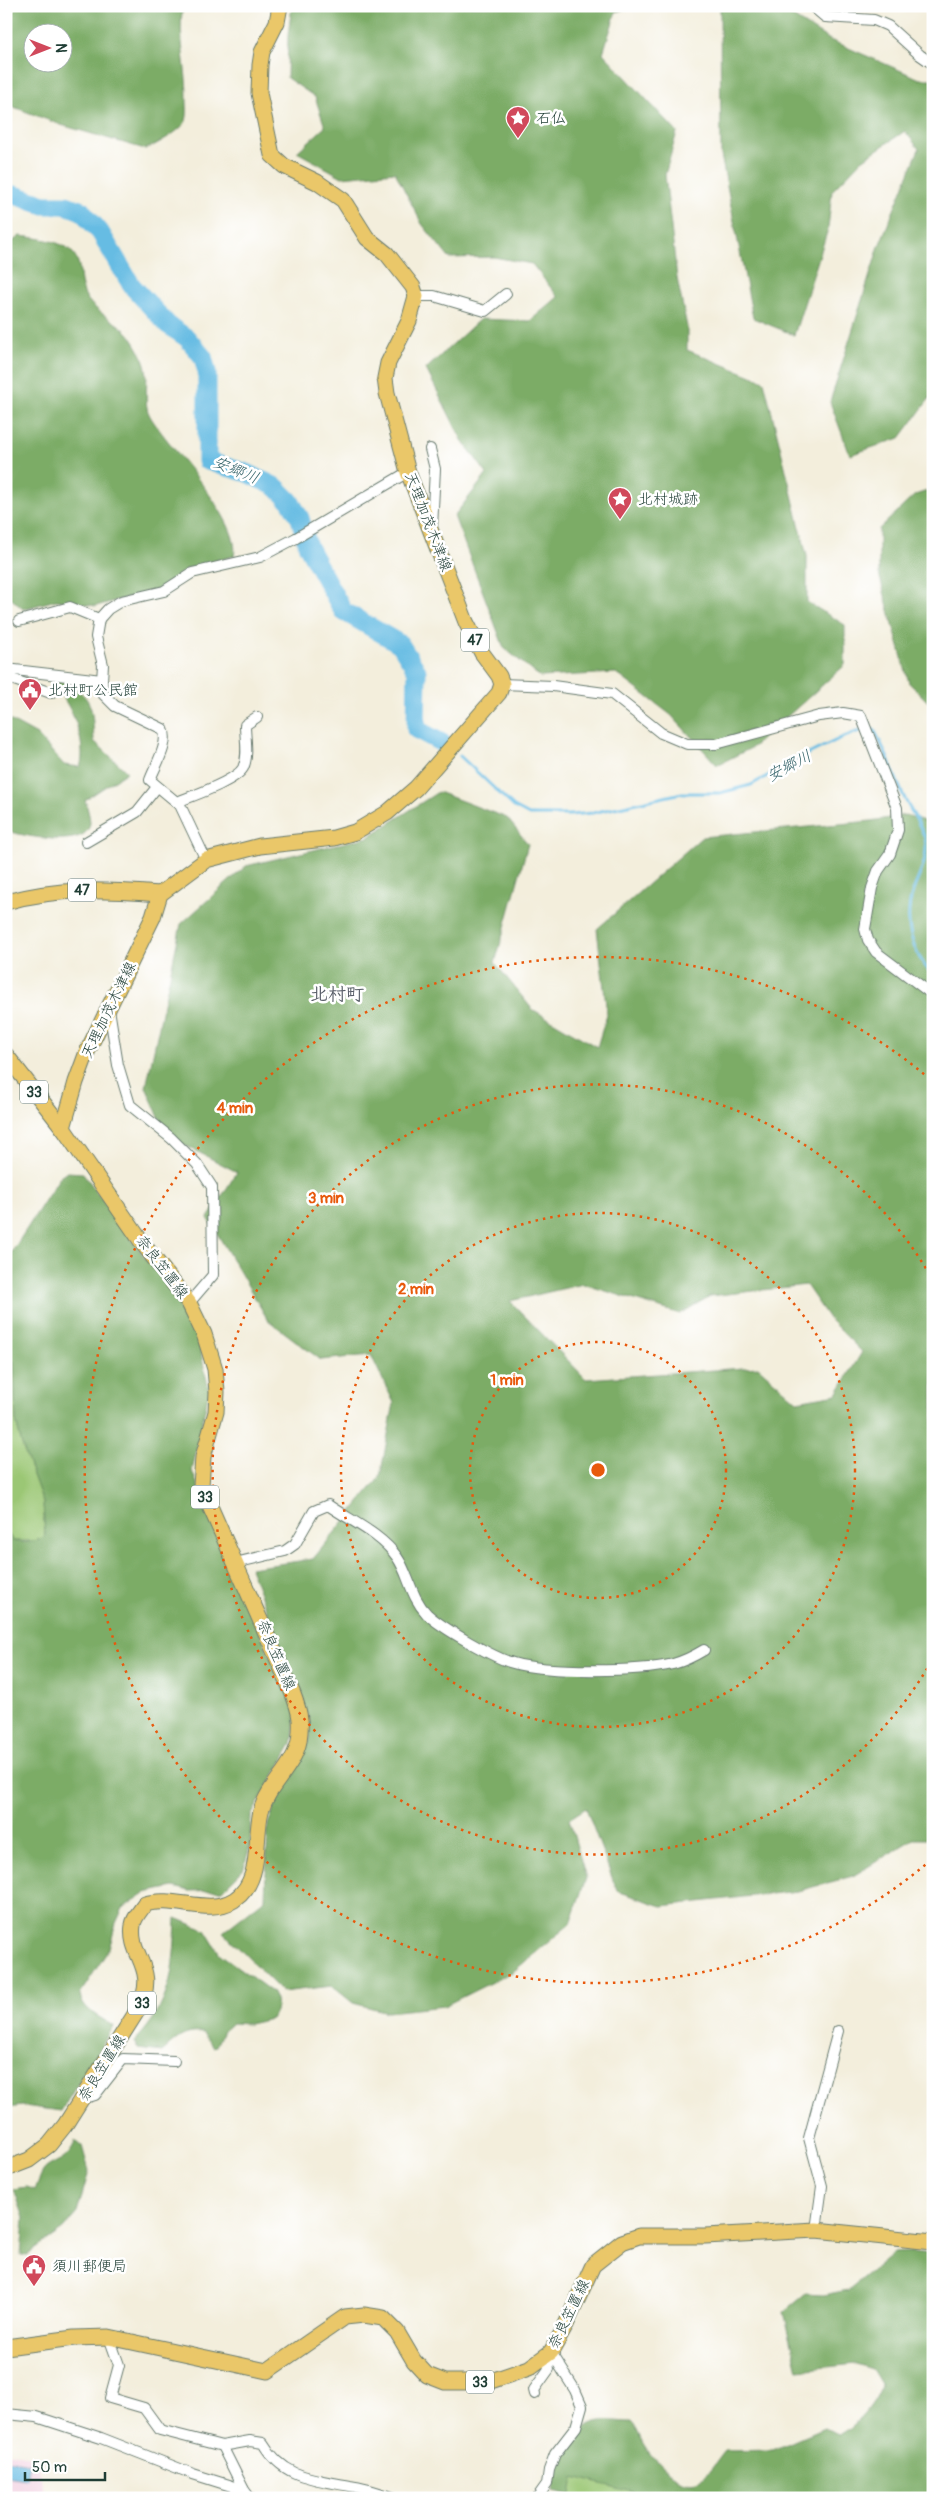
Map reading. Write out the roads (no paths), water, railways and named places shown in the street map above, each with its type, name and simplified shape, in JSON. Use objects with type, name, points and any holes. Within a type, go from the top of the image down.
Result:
[{"type":"main road","points":[[280,6],[277,22],[262,52],[260,65],[259,93],[272,155],[284,166],[317,182],[343,200],[367,238],[387,254],[413,287],[416,296]]},
{"type":"main road","name":"天理加茂木津線","points":[[416,296],[409,321],[388,363],[385,378],[387,393],[408,472],[466,622],[482,653],[500,676],[502,684]]},
{"type":"main road","points":[[160,894],[206,860],[260,846],[334,838],[355,832],[387,813],[416,788],[499,694],[502,684]]},
{"type":"main road","name":"47","points":[[6,902],[36,894],[70,891],[104,890],[160,894]]},
{"type":"main road","name":"天理加茂木津線","points":[[63,1128],[76,1082],[154,917],[160,894]]},
{"type":"main road","name":"奈良笠置線","points":[[6,1056],[63,1128],[143,1244],[189,1303],[204,1334],[215,1368],[217,1392],[216,1412],[204,1457],[201,1486],[293,1694],[302,1720],[298,1744],[288,1764],[272,1786],[261,1811],[256,1860],[249,1883],[236,1899],[222,1905],[208,1906],[157,1900],[145,1904],[133,1924],[134,1940],[147,1980],[146,1993],[139,2008],[65,2125],[49,2145],[29,2160],[6,2169]]},
{"type":"main road","name":"奈良笠置線","points":[[6,2346],[74,2338],[109,2337],[267,2371],[345,2317],[364,2315],[383,2318],[397,2332],[414,2361],[427,2375],[445,2382],[488,2382],[529,2368],[549,2354],[564,2330],[593,2265],[622,2242],[639,2236],[705,2236],[816,2230],[933,2242]]},
{"type":"street","points":[[812,6],[825,17],[874,20],[888,26],[920,55],[933,64]]},
{"type":"street","points":[[416,296],[434,296],[484,311],[506,294]]},
{"type":"street","points":[[430,450],[435,470],[432,534]]},
{"type":"street","points":[[206,860],[177,802],[150,780],[165,742],[165,734],[162,729],[115,706],[103,694],[103,665],[96,637],[99,619],[108,609],[121,601],[164,592],[192,573],[260,557],[408,472]]},
{"type":"street","points":[[19,621],[70,607],[99,619]]},
{"type":"street","points":[[6,669],[102,680]]},
{"type":"street","points":[[6,677],[51,693]]},
{"type":"street","points":[[502,684],[553,686],[612,694],[661,733],[687,744],[716,744],[819,716],[843,713],[861,716],[866,734],[897,808],[898,830],[890,854],[878,871],[872,888],[865,928],[868,940],[876,952],[933,995]]},
{"type":"street","points":[[177,802],[228,780],[242,769],[246,757],[246,725],[257,717]]},
{"type":"street","points":[[86,842],[138,812],[157,787]]},
{"type":"street","points":[[109,1009],[118,1065],[130,1106],[172,1138],[197,1164],[212,1187],[212,1275],[189,1303]]},
{"type":"street","points":[[235,1563],[285,1552],[295,1544],[314,1511],[328,1505],[385,1542],[399,1559],[409,1588],[427,1614],[453,1632],[512,1663],[540,1668],[645,1668],[673,1664],[704,1650]]},
{"type":"street","points":[[816,2230],[822,2186],[809,2138],[838,2031]]},
{"type":"street","points":[[82,2099],[95,2095],[122,2059],[174,2061]]},
{"type":"street","points":[[109,2337],[119,2365],[110,2398],[144,2408],[160,2430],[222,2446],[250,2440],[263,2443],[275,2462],[299,2476],[352,2486],[395,2498]]},
{"type":"street","points":[[535,2394],[534,2390],[549,2368],[549,2354]]},
{"type":"street","points":[[537,2498],[547,2484],[549,2470],[555,2454],[576,2427],[582,2406],[576,2390],[549,2354]]},
{"type":"street","points":[[6,2414],[37,2417],[101,2438],[247,2494]]},
{"type":"street","points":[[222,2446],[247,2494]]},
{"type":"water","points":[[6,2459],[29,2463],[26,2479],[6,2476]]},
{"type":"waterway","name":"安郷川","points":[[6,195],[15,195],[44,205],[66,205],[82,211],[100,232],[132,286],[168,325],[187,338],[203,357],[207,372],[207,461],[247,473],[276,487],[290,501],[300,518],[308,547],[343,611],[400,644],[417,671],[416,729],[442,743]]},
{"type":"waterway","name":"安郷川","points":[[460,756],[514,807],[529,815],[570,815],[592,813],[682,793],[720,793],[751,785],[839,739],[862,730],[874,730],[925,838],[925,857],[910,902],[909,925],[914,947],[925,966],[933,975]]},
{"type":"place","name":"石仏","points":[[518,139]]},
{"type":"place","name":"北村城跡","points":[[620,520]]},
{"type":"place","name":"北村町公民館","points":[[30,711]]},
{"type":"place","name":"須川郵便局","points":[[34,2287]]},
{"type":"district","name":"北村町","points":[[337,994]]}]
